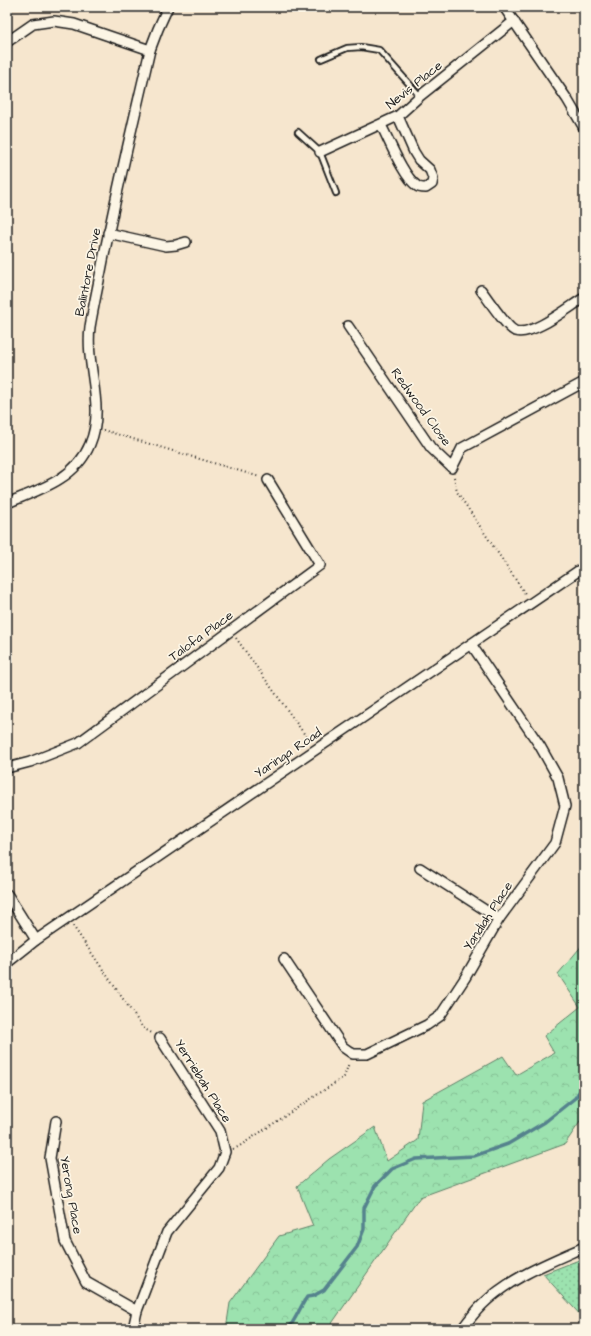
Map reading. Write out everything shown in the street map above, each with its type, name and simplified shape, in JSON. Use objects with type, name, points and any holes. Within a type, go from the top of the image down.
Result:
[{"type":"street","name":"Balintore Drive","points":[[7,503],[48,486],[67,475],[84,455],[90,444],[95,427],[97,403],[90,358],[90,329],[108,233],[150,50],[168,7]]},
{"type":"street","points":[[504,7],[567,99],[584,128]]},
{"type":"street","points":[[7,42],[33,24],[54,21],[74,24],[150,50]]},
{"type":"street","name":"Nevis Place","points":[[320,152],[398,116],[420,96],[514,21]]},
{"type":"street","points":[[381,124],[396,156],[412,181],[418,187],[426,188],[432,184],[433,178],[430,170],[419,160],[414,152],[398,116]]},
{"type":"street","points":[[108,233],[166,246],[186,242]]},
{"type":"street","points":[[481,290],[506,324],[514,331],[525,332],[538,327],[584,298]]},
{"type":"street","name":"Redwood Close","points":[[348,326],[431,448],[452,468],[462,448],[584,382]]},
{"type":"street","name":"Talofa Place","points":[[7,768],[30,762],[78,742],[320,565],[268,480]]},
{"type":"street","name":"Yaringa Road","points":[[7,963],[36,940],[68,918],[584,567]]},
{"type":"street","name":"Yandiah Place","points":[[353,1054],[367,1054],[427,1025],[440,1016],[465,978],[499,919],[555,843],[565,806],[558,778],[540,746],[471,644]]},
{"type":"street","points":[[420,868],[499,919]]},
{"type":"street","points":[[7,894],[36,940]]},
{"type":"street","points":[[284,959],[343,1047],[353,1054]]},
{"type":"street","name":"Yerriebah Place","points":[[160,1038],[220,1131],[225,1152]]},
{"type":"street","name":"Yerong Place","points":[[56,1121],[50,1158],[65,1241],[86,1282],[137,1311]]},
{"type":"street","points":[[133,1329],[137,1311],[167,1232],[219,1168],[225,1152]]},
{"type":"street","points":[[462,1329],[482,1306],[504,1287],[531,1270],[584,1247]]},
{"type":"lane","points":[[321,59],[347,48],[361,47],[379,50],[420,96]]},
{"type":"lane","points":[[298,132],[320,152],[336,193]]},
{"type":"path","points":[[95,427],[268,480]]},
{"type":"path","points":[[452,468],[457,492],[531,603]]},
{"type":"path","points":[[231,630],[316,750]]},
{"type":"path","points":[[68,918],[143,1028],[160,1038]]},
{"type":"path","points":[[225,1152],[238,1147],[344,1077],[353,1054]]},
{"type":"green space","points":[[584,943],[584,1116],[565,1144],[420,1197],[328,1329],[226,1329],[230,1303],[279,1236],[313,1226],[297,1186],[329,1159],[375,1127],[387,1161],[418,1140],[422,1101],[503,1056],[516,1075],[554,1053],[544,1036],[580,1007],[558,974]]},
{"type":"green space","points":[[584,1258],[584,1319],[543,1274]]},
{"type":"waterway","points":[[288,1329],[307,1297],[313,1296],[324,1290],[357,1247],[364,1229],[364,1208],[375,1186],[392,1169],[416,1159],[474,1156],[508,1144],[545,1122],[575,1098],[584,1085]]}]
